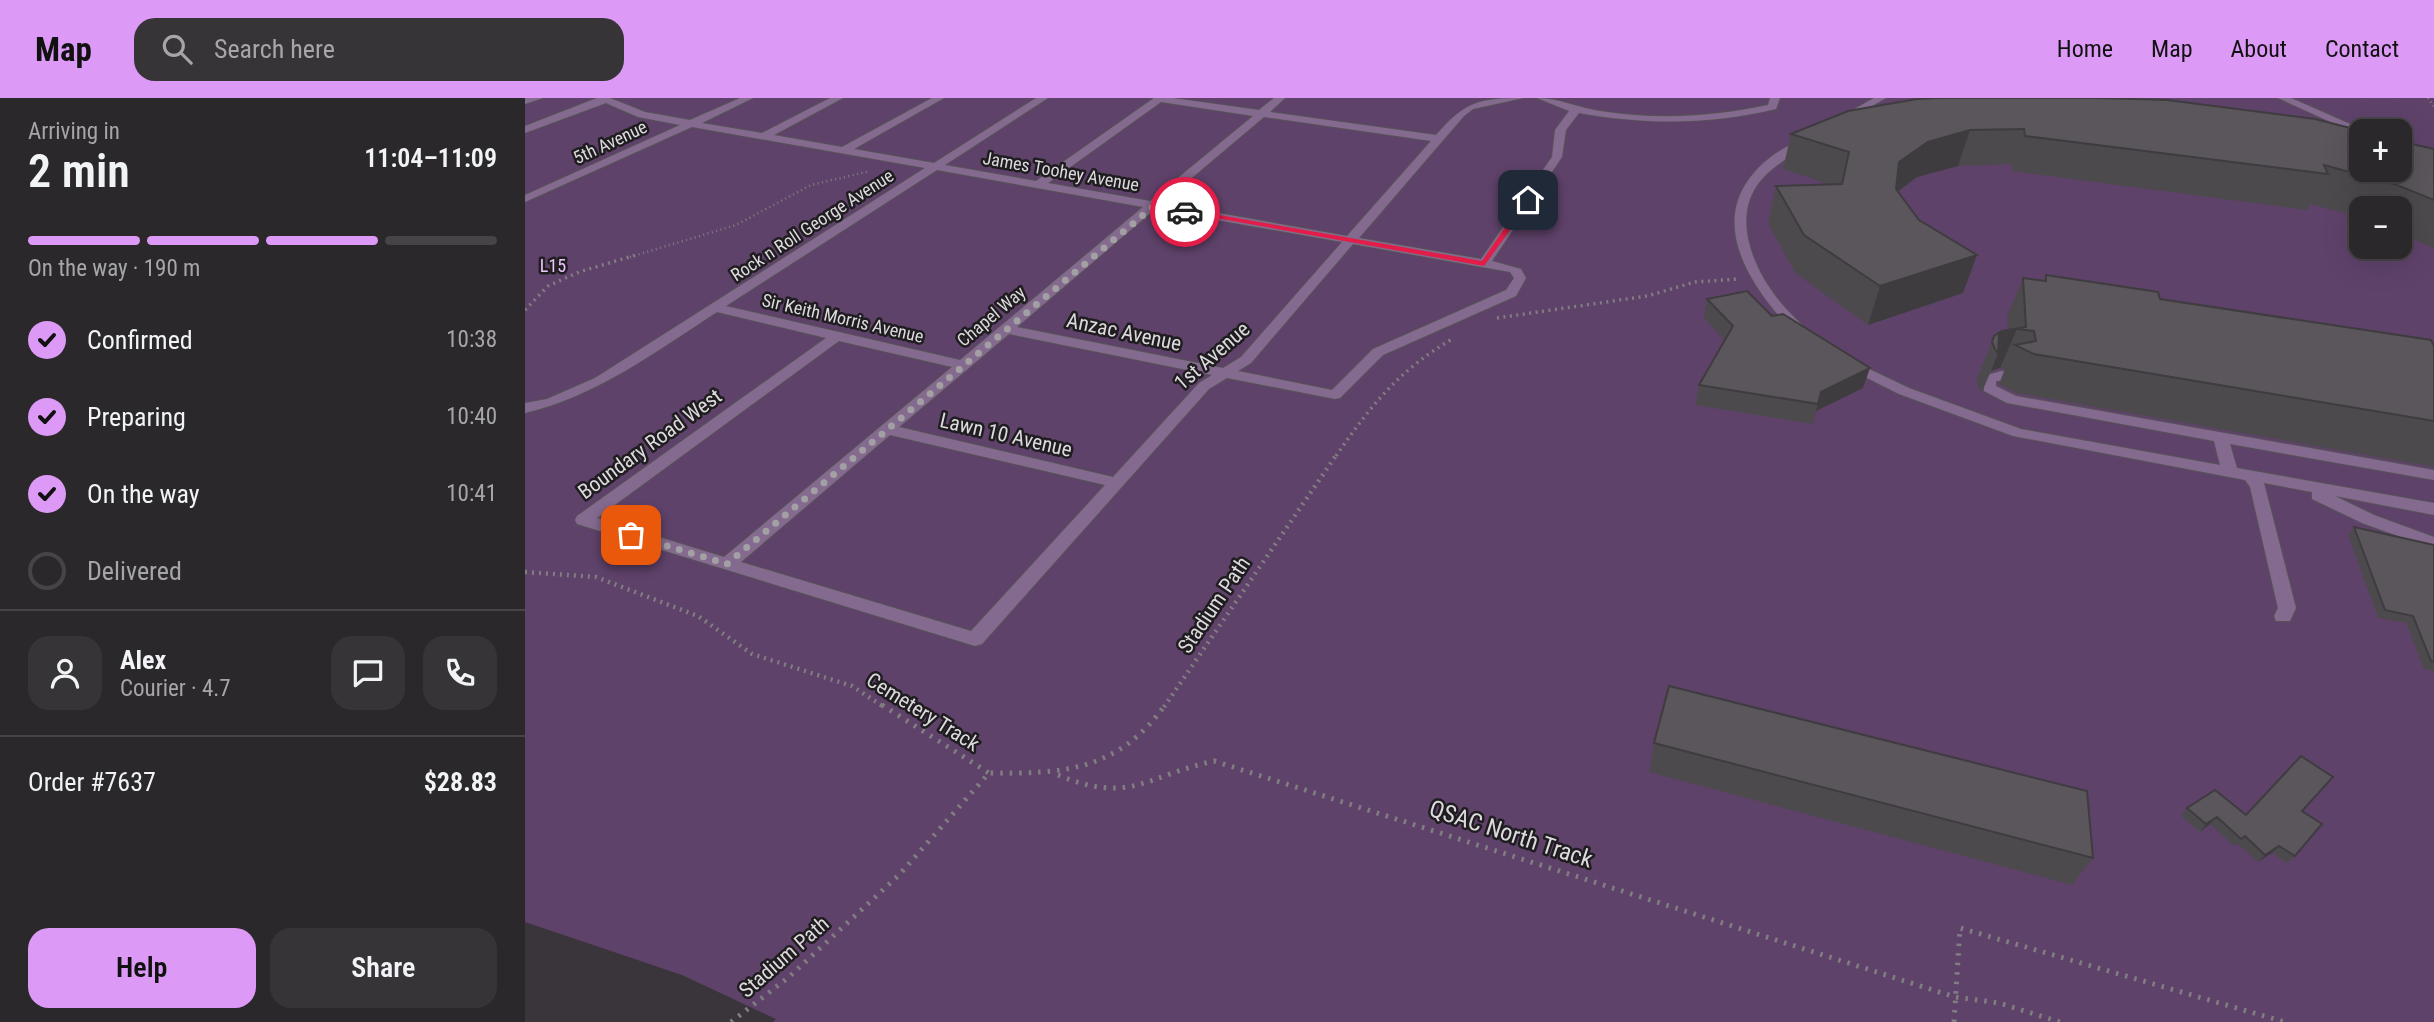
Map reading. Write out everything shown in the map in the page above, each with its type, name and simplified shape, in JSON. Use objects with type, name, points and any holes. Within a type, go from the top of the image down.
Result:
[{"type":"street","points":[[525,101],[538,98]]},
{"type":"street","name":"5th Avenue","points":[[525,199],[748,98]]},
{"type":"street","points":[[763,137],[838,98]]},
{"type":"street","points":[[842,151],[939,98]]},
{"type":"street","name":"Rock n Roll George Avenue","points":[[525,408],[552,402],[600,381],[1043,98]]},
{"type":"street","points":[[1038,185],[1160,98],[1439,139]]},
{"type":"street","name":"Chapel Way","points":[[727,564],[1280,98]]},
{"type":"street","name":"1st Avenue","points":[[975,639],[1204,386],[1246,360],[1460,114],[1470,107],[1517,98]]},
{"type":"street","points":[[1542,98],[1576,110],[1645,117],[1712,118],[1772,107],[1775,98]]},
{"type":"street","points":[[1807,337],[1784,316],[1754,278],[1740,243],[1739,222],[1744,202],[1769,166],[1791,147],[1823,132],[1881,98]]},
{"type":"street","points":[[2283,98],[2349,127]]},
{"type":"street","points":[[525,130],[604,99]]},
{"type":"street","name":"James Toohey Avenue","points":[[604,99],[642,115],[690,124],[1515,269]]},
{"type":"street","points":[[1484,264],[1557,157],[1558,136],[1563,121],[1576,110]]},
{"type":"street","points":[[1823,132],[1872,119]]},
{"type":"street","name":"Anzac Avenue","points":[[1005,329],[1335,395],[1378,352],[1511,293],[1520,278],[1515,269]]},
{"type":"street","name":"Sir Keith Morris Avenue","points":[[715,308],[962,365]]},
{"type":"street","name":"Boundary Road West","points":[[837,336],[583,520],[975,639]]},
{"type":"street","points":[[1835,355],[1904,391],[1989,424],[2067,443],[2434,509]]},
{"type":"street","points":[[2012,376],[1994,376],[1989,379],[1989,388],[2012,400],[2434,475]]},
{"type":"street","name":"Lawn 10 Avenue","points":[[885,429],[1117,483]]},
{"type":"street","points":[[2221,438],[2230,473]]},
{"type":"street","points":[[2251,477],[2258,486],[2287,608],[2283,617],[2274,606],[2247,484],[2251,477]]},
{"type":"street","points":[[2298,485],[2368,519],[2434,543]]},
{"type":"path","points":[[2427,98],[2434,99]]},
{"type":"path","points":[[2427,98],[2434,107]]},
{"type":"path","points":[[525,310],[548,286],[579,272],[736,225],[761,215],[778,202],[811,185],[883,168],[899,160]]},
{"type":"path","points":[[1495,319],[1647,296],[1695,282],[1754,278]]},
{"type":"path","name":"Stadium Path","points":[[731,1022],[789,977],[899,875],[989,773],[1057,775],[1090,768],[1124,748],[1142,733],[1162,709],[1367,411],[1419,359],[1461,334]]},
{"type":"path","name":"Cemetery Track","points":[[525,572],[596,577],[698,616],[753,654],[852,686],[989,773]]},
{"type":"path","name":"QSAC North Track","points":[[1057,775],[1086,789],[1123,791],[1162,780],[1187,765],[1215,761],[1955,997],[1999,1003],[2060,1022]]},
{"type":"path","points":[[1954,1022],[1960,928],[2285,1022]]},
{"type":"green space","name":"L15","points":[[525,98],[2434,98],[2434,1022],[773,1022],[776,1019],[682,975],[525,922]]},
{"type":"building","points":[[1917,99],[2167,100],[2315,119],[2349,128],[2349,172],[2324,165],[2328,174],[2025,136],[2024,129],[1970,130],[1928,142],[1899,162],[1896,189],[1919,220],[1977,255],[1880,286],[1804,235],[1776,186],[1842,184],[1849,152],[1791,134],[1848,111]]},
{"type":"building","points":[[2412,144],[2434,149],[2434,200],[2386,182],[2412,182]]},
{"type":"building","points":[[2046,275],[2158,292],[2160,299],[2431,340],[2434,346],[2434,421],[2034,354],[2015,345],[2036,341],[2034,331],[2017,329],[1999,334],[1998,353],[1992,342],[1994,336],[2002,331],[2026,327],[2023,278],[2046,281]]},
{"type":"building","points":[[1747,291],[1772,316],[1783,314],[1870,368],[1821,392],[1818,404],[1699,385],[1733,326],[1707,299]]},
{"type":"building","points":[[2354,527],[2434,545],[2434,662],[2431,661],[2413,616],[2385,610]]},
{"type":"building","points":[[1669,686],[2087,791],[2093,858],[1654,743]]},
{"type":"building","points":[[2301,756],[2333,777],[2302,811],[2322,824],[2295,856],[2279,846],[2265,855],[2245,836],[2241,839],[2217,817],[2206,824],[2187,808],[2215,790],[2246,815]]},
{"type":"way so far","points":[[631,535],[727,564],[1154,206],[1185,212]]},
{"type":"route","points":[[1185,212],[1484,264],[1528,200]]}]
